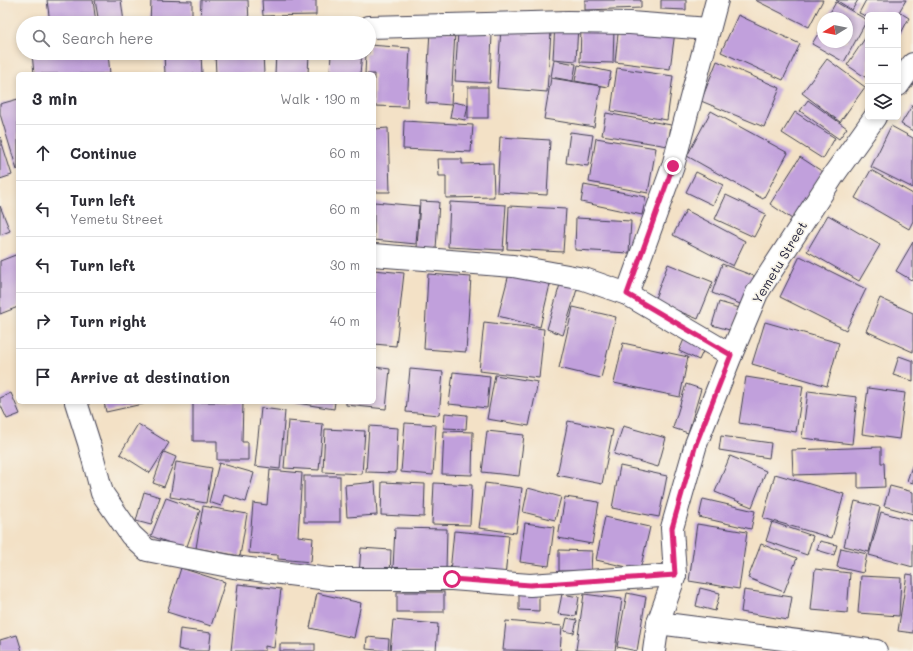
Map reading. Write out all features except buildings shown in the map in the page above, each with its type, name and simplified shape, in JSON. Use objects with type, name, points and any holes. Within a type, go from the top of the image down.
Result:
[{"type":"street","points":[[627,294],[673,166],[708,29],[717,0]]},
{"type":"street","points":[[376,26],[568,22],[630,23],[708,29]]},
{"type":"street","points":[[899,84],[913,64]]},
{"type":"street","name":"Yemetu Street","points":[[654,651],[658,623],[675,575],[672,528],[696,444],[731,355],[757,293],[835,173],[873,120]]},
{"type":"street","points":[[376,256],[513,266],[584,279],[627,294],[731,355]]},
{"type":"street","points":[[77,404],[89,443],[102,493],[131,535],[147,550],[234,567],[328,579],[452,579],[530,585],[675,575]]},
{"type":"street","points":[[658,623],[876,651]]},
{"type":"route","points":[[452,579],[530,585],[675,575],[672,528],[696,444],[731,355],[627,294],[673,166]]}]
